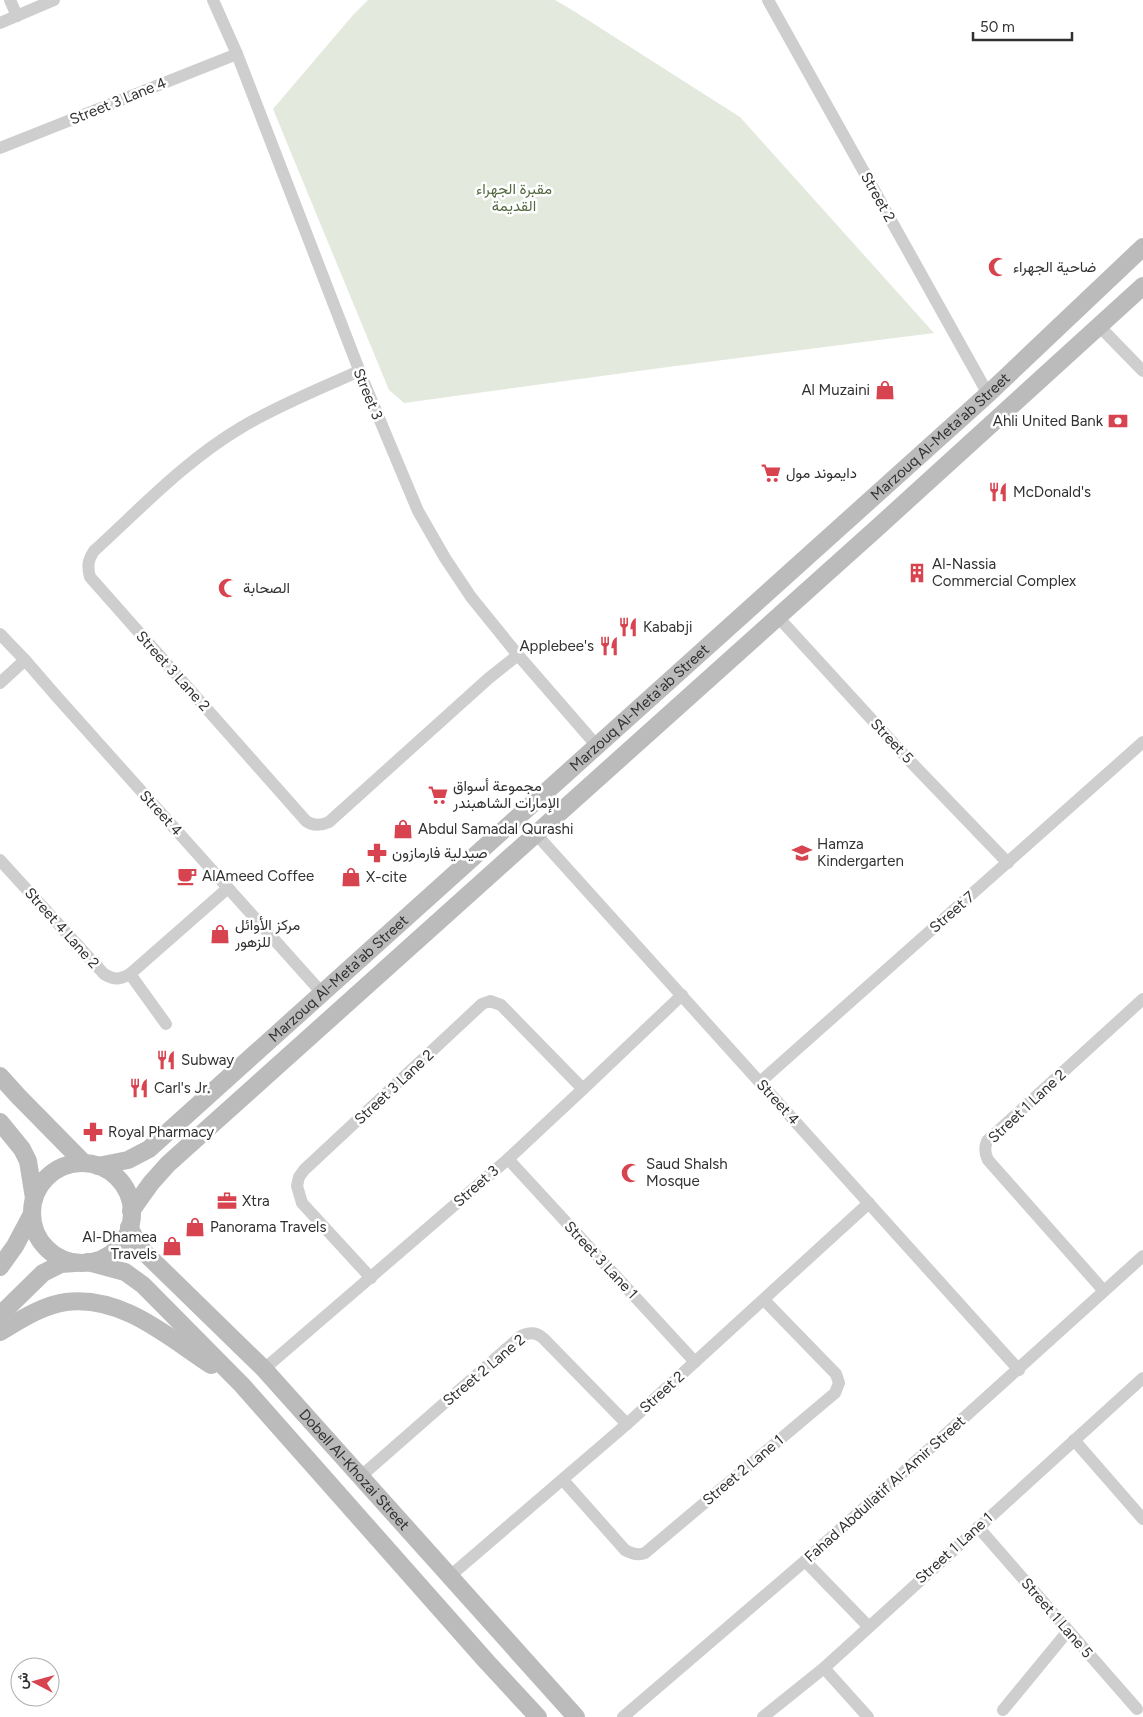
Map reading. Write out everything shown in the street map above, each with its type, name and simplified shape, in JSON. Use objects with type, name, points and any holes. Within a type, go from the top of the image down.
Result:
[{"type":"main road","name":"Marzouq Al-Meta'ab Street","points":[[91,1164],[128,1160],[149,1149],[988,394],[1143,247]]},
{"type":"main road","name":"Marzouq Al-Meta'ab Street","points":[[130,1219],[151,1183],[168,1164],[907,501],[1143,286]]},
{"type":"main road","points":[[892,481],[893,492],[897,497],[907,501]]},
{"type":"main road","points":[[862,508],[874,512],[878,522],[877,528]]},
{"type":"main road","points":[[491,841],[491,853],[495,858],[507,861]]},
{"type":"main road","points":[[461,868],[467,869],[475,877],[475,889]]},
{"type":"main road","points":[[0,1076],[19,1097],[91,1164]]},
{"type":"main road","points":[[0,1122],[22,1149],[28,1161],[34,1228],[40,1241],[62,1259],[82,1262]]},
{"type":"main road","points":[[0,1267],[15,1246],[33,1206],[39,1186],[53,1172],[71,1164],[91,1164],[109,1171],[125,1188],[130,1200],[130,1219],[125,1238],[118,1247],[99,1260],[61,1264],[43,1273],[0,1315]]},
{"type":"main road","name":"Dobell Al-Khozai Street","points":[[130,1219],[145,1253],[264,1369],[576,1717]]},
{"type":"main road","name":"Dobell Al-Khozai Street","points":[[82,1262],[125,1272],[143,1285],[242,1385],[538,1717]]},
{"type":"main road","points":[[0,1332],[23,1318],[66,1302],[89,1302],[110,1306],[138,1316],[242,1385]]},
{"type":"main road","points":[[487,1662],[497,1664],[504,1661],[510,1642]]},
{"type":"main road","points":[[515,1692],[516,1685],[522,1675],[536,1672]]},
{"type":"street","points":[[10,0],[17,16]]},
{"type":"street","points":[[0,23],[54,0]]},
{"type":"street","name":"Street 3","points":[[214,0],[237,54],[359,371],[397,464],[430,534],[471,597],[518,655],[597,746]]},
{"type":"street","name":"Street 2","points":[[768,0],[988,394]]},
{"type":"street","name":"Street 3 Lane 4","points":[[0,148],[237,54]]},
{"type":"street","points":[[1099,326],[1143,371]]},
{"type":"street","name":"Street 3 Lane 2","points":[[359,371],[242,427],[193,462],[175,476],[94,551],[89,559],[87,568],[90,577],[306,821],[316,825],[323,825],[329,822],[489,678],[518,655]]},
{"type":"street","name":"Street 5","points":[[778,617],[907,758],[1008,863]]},
{"type":"street","name":"Street 4","points":[[0,634],[322,993]]},
{"type":"street","points":[[0,683],[25,660]]},
{"type":"street","name":"Street 7","points":[[760,1082],[1143,742]]},
{"type":"street","name":"Street 4","points":[[536,834],[1019,1370]]},
{"type":"street","name":"Street 4 Lane 2","points":[[0,860],[104,974],[113,979],[121,980],[130,974]]},
{"type":"street","points":[[166,1024],[130,974],[228,888]]},
{"type":"street","name":"Street 3","points":[[264,1369],[508,1159],[682,995]]},
{"type":"street","name":"Street 1 Lane 2","points":[[1104,1291],[988,1160],[985,1146],[987,1142],[1143,999]]},
{"type":"street","name":"Street 3 Lane 2","points":[[371,1278],[302,1203],[297,1186],[299,1178],[304,1170],[482,1004],[490,1001],[501,1005],[583,1089]]},
{"type":"street","name":"Street 3 Lane 1","points":[[508,1159],[695,1362]]},
{"type":"street","name":"Street 2","points":[[450,1576],[627,1424],[870,1203]]},
{"type":"street","name":"Fahad Abdullatif Al-Amir Street","points":[[623,1717],[805,1561],[1019,1370],[1143,1256]]},
{"type":"street","name":"Street 2 Lane 1","points":[[563,1480],[625,1550],[640,1555],[645,1553],[835,1393],[839,1384],[836,1374],[764,1300]]},
{"type":"street","name":"Street 2 Lane 2","points":[[360,1477],[521,1336],[528,1333],[539,1335],[543,1338],[627,1424]]},
{"type":"street","name":"Street 1 Lane 1","points":[[763,1717],[824,1668],[1143,1378]]},
{"type":"street","points":[[1074,1440],[1143,1519]]},
{"type":"street","name":"Street 1 Lane 5","points":[[978,1527],[1136,1710]]},
{"type":"street","points":[[805,1561],[868,1626]]},
{"type":"street","points":[[1003,1710],[1068,1631]]},
{"type":"street","points":[[824,1668],[868,1717]]},
{"type":"green space","name":"مقبرة الجهراء القديمة","points":[[368,0],[555,0],[569,8],[740,117],[934,333],[404,403],[389,390],[273,109]]},
{"type":"place","name":"ضاحية الجهراء","points":[[998,267]]},
{"type":"place","name":"Al Muzaini","points":[[885,390]]},
{"type":"place","name":"Ahli United Bank","points":[[1118,421]]},
{"type":"place","name":"دايموند مول","points":[[771,473]]},
{"type":"place","name":"McDonald's","points":[[998,492]]},
{"type":"place","name":"Al-Nassia Commercial Complex","points":[[917,573]]},
{"type":"place","name":"الصحابة","points":[[228,588]]},
{"type":"place","name":"Kababji","points":[[628,627]]},
{"type":"place","name":"Applebee's","points":[[609,646]]},
{"type":"place","name":"مجموعة أسواق الإمارات الشاهبندر","points":[[438,795]]},
{"type":"place","name":"Abdul Samadal Qurashi","points":[[403,829]]},
{"type":"place","name":"صيدلية فارمازون","points":[[377,853]]},
{"type":"place","name":"Hamza Kindergarten","points":[[802,853]]},
{"type":"place","name":"AlAmeed Coffee","points":[[187,876]]},
{"type":"place","name":"X-cite","points":[[351,877]]},
{"type":"place","name":"مركز الأوائل للزهور","points":[[220,934]]},
{"type":"place","name":"Subway","points":[[166,1060]]},
{"type":"place","name":"Carl's Jr.","points":[[139,1088]]},
{"type":"place","name":"Royal Pharmacy","points":[[93,1132]]},
{"type":"place","name":"Saud Shalsh Mosque","points":[[631,1173]]},
{"type":"place","name":"Xtra","points":[[227,1201]]},
{"type":"place","name":"Panorama Travels","points":[[195,1227]]},
{"type":"place","name":"Al-Dhamea Travels","points":[[172,1246]]}]
